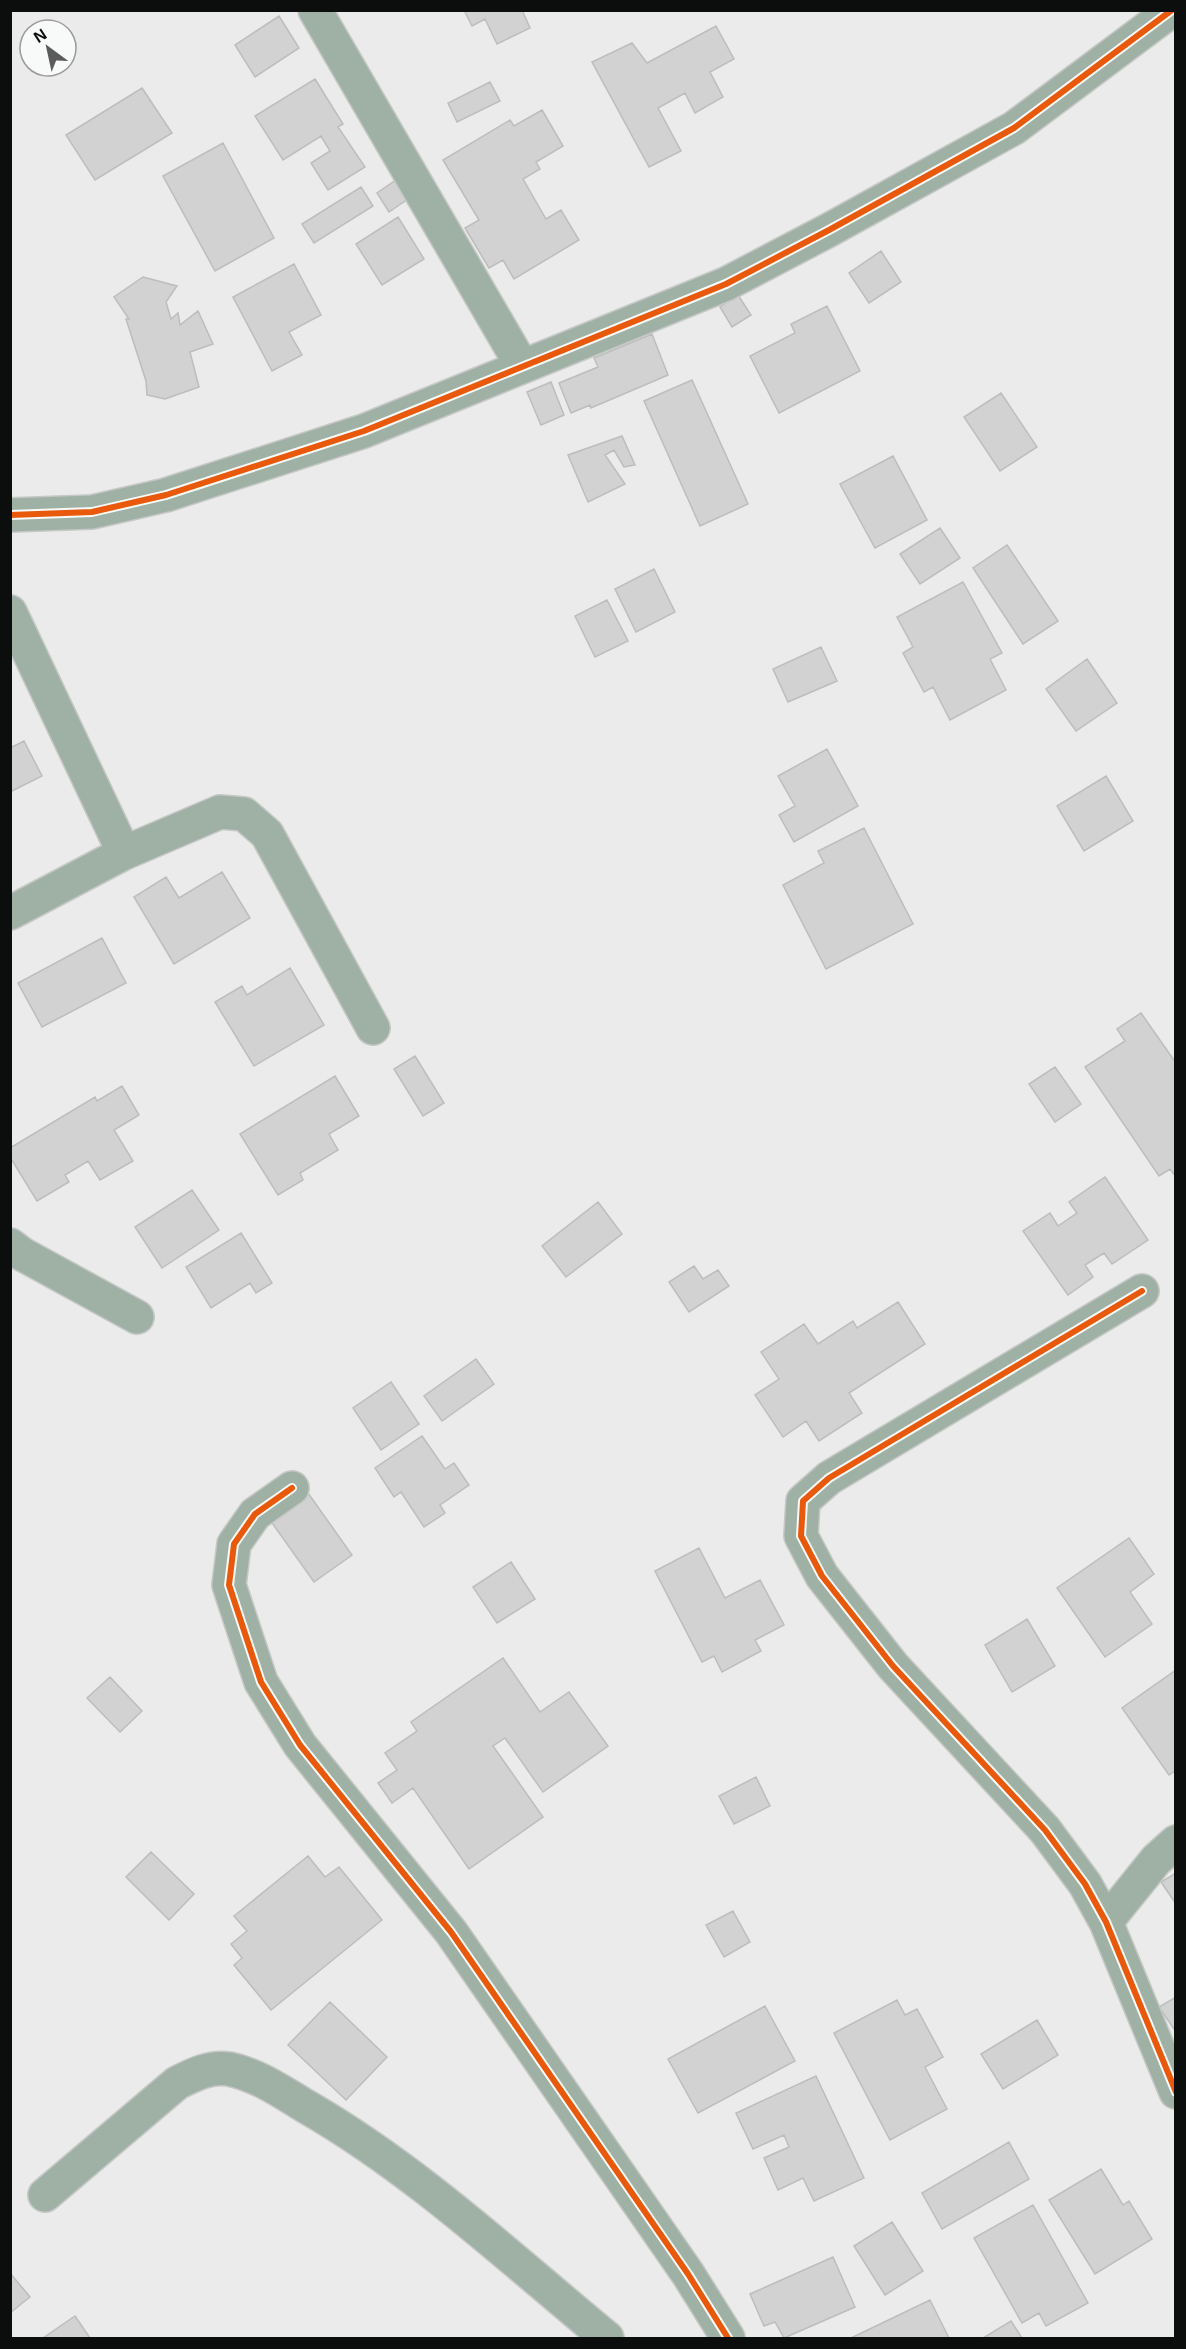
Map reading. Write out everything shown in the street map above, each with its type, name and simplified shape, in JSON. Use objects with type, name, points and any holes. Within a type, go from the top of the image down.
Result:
[{"type":"street","points":[[315,10],[522,366]]},
{"type":"street","points":[[10,515],[92,512],[166,495],[364,431],[726,284],[830,230],[1014,128],[1172,10]]},
{"type":"street","points":[[10,612],[124,853]]},
{"type":"street","points":[[10,913],[124,853],[220,812],[244,814],[267,834],[373,1028]]},
{"type":"street","points":[[10,1245],[22,1254],[137,1317]]},
{"type":"street","points":[[1142,1291],[829,1478],[803,1501],[801,1536],[822,1576],[893,1666],[1045,1830],[1085,1884],[1106,1922],[1176,2092]]},
{"type":"street","points":[[292,1488],[255,1514],[234,1544],[229,1585],[261,1682],[300,1746],[451,1932],[688,2274],[728,2338]]},
{"type":"street","points":[[1106,1922],[1156,1860],[1176,1842]]},
{"type":"street","points":[[45,2195],[177,2083],[201,2071],[227,2069],[256,2077],[321,2115],[409,2174],[607,2338]]},
{"type":"building","points":[[464,10],[522,10],[530,28],[497,44],[485,19],[472,26]]},
{"type":"building","points":[[279,16],[299,48],[255,77],[235,45]]},
{"type":"building","points":[[716,26],[734,59],[710,72],[723,97],[695,113],[685,93],[658,108],[681,151],[649,167],[592,62],[632,43],[647,63]]},
{"type":"building","points":[[315,79],[343,124],[338,127],[365,167],[328,190],[311,163],[330,151],[321,136],[283,160],[255,116]]},
{"type":"building","points":[[490,82],[500,101],[457,122],[448,103]]},
{"type":"building","points":[[142,88],[172,133],[95,180],[66,135]]},
{"type":"building","points":[[542,110],[563,146],[536,162],[540,169],[523,179],[546,219],[561,210],[579,240],[514,279],[503,260],[489,268],[465,228],[479,220],[443,160],[510,120],[514,126]]},
{"type":"building","points":[[223,143],[274,238],[215,271],[163,176]]},
{"type":"building","points":[[396,180],[408,199],[389,212],[377,193]]},
{"type":"building","points":[[361,187],[373,206],[314,243],[302,224]]},
{"type":"building","points":[[398,217],[424,259],[382,285],[356,244]]},
{"type":"building","points":[[881,251],[901,282],[869,303],[849,273]]},
{"type":"building","points":[[294,264],[321,315],[289,332],[302,355],[272,371],[233,297]]},
{"type":"building","points":[[143,277],[177,286],[166,302],[171,319],[178,313],[180,325],[198,311],[213,344],[190,352],[199,387],[165,399],[147,395],[146,381],[126,319],[129,319],[114,297]]},
{"type":"building","points":[[738,295],[751,315],[732,327],[720,307]]},
{"type":"building","points":[[827,306],[860,371],[779,413],[750,356],[795,333],[791,324]]},
{"type":"building","points":[[652,334],[668,375],[591,408],[590,405],[571,413],[559,383],[598,367],[594,358]]},
{"type":"building","points":[[692,380],[748,504],[700,526],[644,401]]},
{"type":"building","points":[[551,382],[564,415],[541,425],[527,392]]},
{"type":"building","points":[[1001,393],[1037,447],[1000,471],[964,417]]},
{"type":"building","points":[[622,436],[635,465],[624,467],[614,450],[605,455],[625,484],[588,502],[568,455]]},
{"type":"building","points":[[893,456],[927,520],[875,548],[840,484]]},
{"type":"building","points":[[940,528],[960,558],[920,584],[900,554]]},
{"type":"building","points":[[1007,545],[1058,621],[1023,644],[973,568]]},
{"type":"building","points":[[654,569],[675,612],[636,632],[615,589]]},
{"type":"building","points":[[963,582],[1002,653],[990,659],[1006,690],[950,720],[933,687],[924,692],[903,653],[913,647],[897,617]]},
{"type":"building","points":[[607,600],[628,641],[595,657],[575,616]]},
{"type":"building","points":[[821,647],[837,681],[788,702],[773,669]]},
{"type":"building","points":[[1087,659],[1117,703],[1076,731],[1046,689]]},
{"type":"building","points":[[24,741],[42,776],[10,792],[10,748]]},
{"type":"building","points":[[827,749],[858,806],[794,842],[779,815],[795,806],[778,776]]},
{"type":"building","points":[[1106,776],[1133,821],[1084,851],[1057,806]]},
{"type":"building","points":[[864,828],[913,924],[826,969],[783,885],[824,863],[818,851]]},
{"type":"building","points":[[222,872],[250,918],[174,964],[134,897],[166,877],[179,898]]},
{"type":"building","points":[[102,938],[126,983],[42,1027],[18,983]]},
{"type":"building","points":[[290,968],[324,1025],[254,1066],[215,1002],[242,986],[247,995]]},
{"type":"building","points":[[1141,1013],[1176,1063],[1176,1177],[1170,1169],[1159,1176],[1085,1067],[1125,1041],[1117,1029]]},
{"type":"building","points":[[415,1056],[444,1103],[423,1116],[394,1069]]},
{"type":"building","points":[[1055,1067],[1081,1104],[1055,1122],[1029,1084]]},
{"type":"building","points":[[335,1076],[359,1116],[329,1134],[338,1150],[300,1173],[303,1180],[278,1195],[240,1134]]},
{"type":"building","points":[[122,1086],[139,1115],[114,1130],[133,1161],[100,1180],[88,1161],[65,1175],[69,1182],[37,1201],[10,1157],[10,1148],[95,1097],[97,1101]]},
{"type":"building","points":[[1105,1177],[1148,1240],[1112,1264],[1104,1253],[1085,1265],[1093,1277],[1068,1295],[1023,1231],[1050,1213],[1058,1226],[1077,1213],[1069,1202]]},
{"type":"building","points":[[192,1190],[219,1230],[162,1268],[135,1227]]},
{"type":"building","points":[[598,1202],[622,1234],[566,1277],[542,1246]]},
{"type":"building","points":[[241,1233],[272,1283],[256,1293],[250,1283],[211,1308],[186,1267]]},
{"type":"building","points":[[694,1266],[703,1279],[718,1270],[729,1286],[689,1312],[669,1282]]},
{"type":"building","points":[[898,1302],[925,1344],[849,1393],[862,1413],[819,1441],[806,1421],[783,1437],[755,1395],[779,1379],[761,1352],[804,1324],[818,1344],[853,1321],[857,1328]]},
{"type":"building","points":[[476,1359],[494,1384],[442,1421],[424,1396]]},
{"type":"building","points":[[391,1382],[419,1424],[381,1450],[353,1408]]},
{"type":"building","points":[[422,1436],[445,1469],[454,1463],[469,1485],[440,1505],[445,1513],[424,1527],[401,1492],[394,1497],[375,1468]]},
{"type":"building","points":[[308,1493],[352,1555],[314,1582],[270,1520]]},
{"type":"building","points":[[1129,1538],[1154,1574],[1130,1592],[1152,1624],[1105,1657],[1057,1588]]},
{"type":"building","points":[[699,1548],[725,1598],[760,1580],[784,1625],[755,1640],[761,1651],[722,1672],[714,1656],[702,1662],[655,1571]]},
{"type":"building","points":[[511,1562],[535,1599],[497,1623],[473,1587]]},
{"type":"building","points":[[1027,1619],[1055,1666],[1012,1692],[985,1645]]},
{"type":"building","points":[[503,1658],[540,1712],[569,1692],[608,1746],[543,1792],[505,1738],[493,1746],[543,1817],[469,1869],[413,1788],[392,1803],[378,1783],[397,1770],[385,1753],[417,1731],[411,1722]]},
{"type":"building","points":[[1176,1670],[1176,1770],[1169,1775],[1122,1708]]},
{"type":"building","points":[[110,1677],[142,1711],[120,1732],[87,1698]]},
{"type":"building","points":[[756,1777],[770,1806],[734,1824],[719,1796]]},
{"type":"building","points":[[151,1852],[194,1894],[169,1920],[126,1877]]},
{"type":"building","points":[[308,1856],[325,1877],[339,1867],[382,1920],[271,2010],[234,1965],[242,1958],[231,1944],[247,1931],[234,1916]]},
{"type":"building","points":[[1176,1873],[1176,1904],[1161,1882]]},
{"type":"building","points":[[733,1911],[750,1942],[724,1957],[706,1925]]},
{"type":"building","points":[[1176,1997],[1176,2032],[1159,2007]]},
{"type":"building","points":[[897,2000],[905,2015],[917,2009],[943,2057],[925,2067],[947,2109],[890,2140],[834,2033]]},
{"type":"building","points":[[330,2002],[387,2057],[346,2100],[288,2045]]},
{"type":"building","points":[[765,2006],[795,2061],[698,2113],[668,2059]]},
{"type":"building","points":[[1037,2020],[1058,2055],[1003,2089],[981,2054]]},
{"type":"building","points":[[816,2076],[864,2178],[814,2201],[803,2178],[778,2190],[764,2158],[789,2147],[784,2135],[753,2149],[736,2113]]},
{"type":"building","points":[[1009,2142],[1029,2179],[942,2229],[922,2193]]},
{"type":"building","points":[[1101,2169],[1123,2205],[1129,2201],[1152,2239],[1095,2274],[1049,2200]]},
{"type":"building","points":[[1033,2205],[1088,2303],[1046,2326],[1039,2313],[1022,2323],[974,2238]]},
{"type":"building","points":[[892,2222],[923,2271],[885,2295],[854,2246]]},
{"type":"building","points":[[833,2257],[855,2307],[784,2338],[775,2322],[764,2326],[750,2294]]},
{"type":"building","points":[[10,2273],[30,2297],[10,2313]]},
{"type":"building","points":[[930,2300],[949,2338],[851,2338]]},
{"type":"building","points":[[75,2316],[90,2338],[43,2338]]},
{"type":"building","points":[[1011,2321],[1022,2338],[983,2338]]},
{"type":"cycle path","points":[[10,515],[92,512],[166,495],[364,431],[726,284],[1014,128],[1172,10]]},
{"type":"cycle path","points":[[1142,1291],[829,1478],[803,1501],[801,1536],[822,1576],[893,1666],[1045,1830],[1085,1884],[1106,1922],[1176,2092]]},
{"type":"cycle path","points":[[292,1488],[255,1514],[234,1544],[229,1585],[261,1682],[300,1745],[451,1932],[688,2274],[728,2338]]}]
